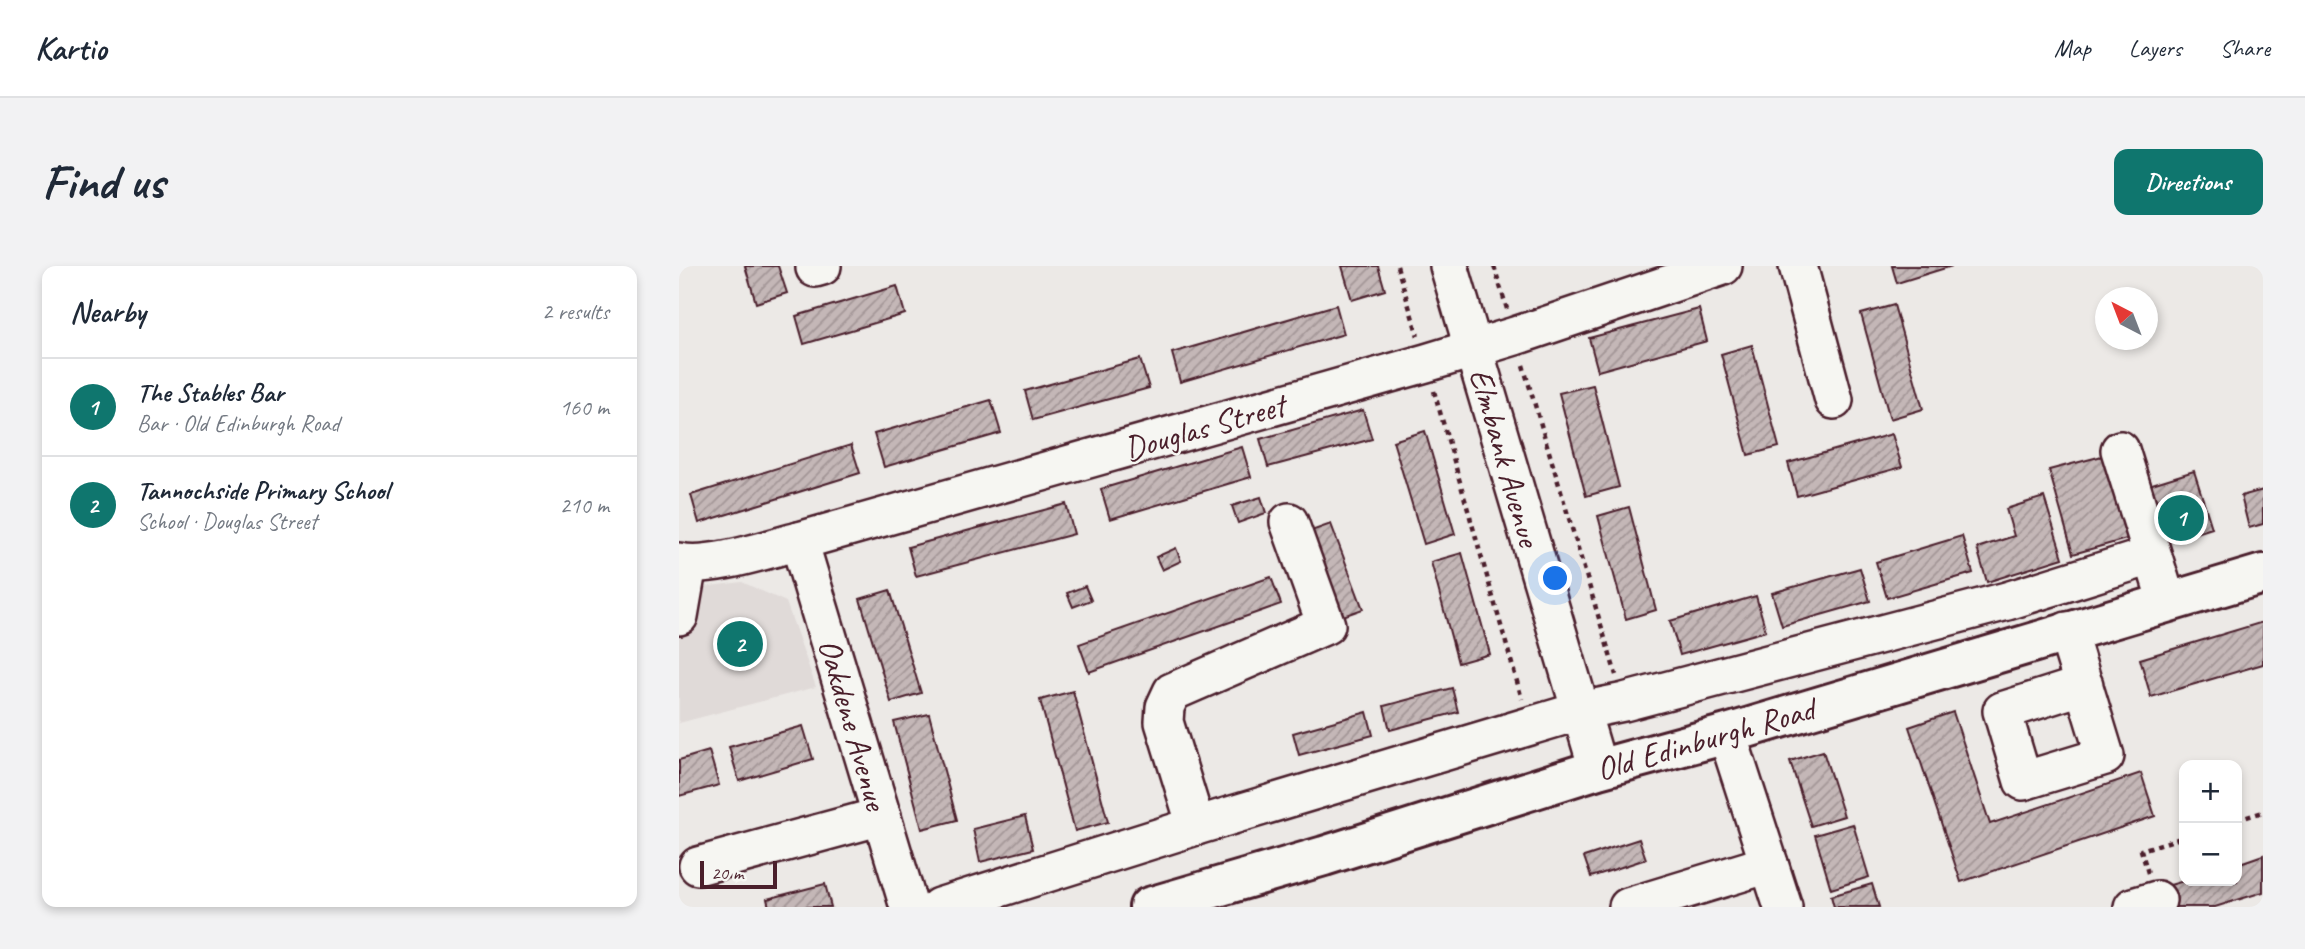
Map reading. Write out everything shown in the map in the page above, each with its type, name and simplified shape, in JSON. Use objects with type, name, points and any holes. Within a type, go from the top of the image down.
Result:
[{"type":"main road","name":"Old Edinburgh Road","points":[[1149,907],[1324,856],[1598,769],[1727,734],[2263,574]]},
{"type":"street","name":"Elmbank Avenue","points":[[1449,266],[1598,769]]},
{"type":"street","name":"Douglas Street","points":[[683,563],[727,559],[799,541],[1426,363],[1724,266]]},
{"type":"street","points":[[1798,266],[1834,400]]},
{"type":"street","points":[[2120,450],[2167,602]]},
{"type":"street","points":[[1196,826],[1164,722],[1165,707],[1172,692],[1326,625],[1289,522]]},
{"type":"street","name":"Oakdene Avenue","points":[[799,541],[909,907]]},
{"type":"street","name":"Old Edinburgh Road","points":[[939,907],[1196,826],[1580,711],[1624,702],[2007,601],[2138,560]]},
{"type":"street","points":[[679,615],[683,563]]},
{"type":"street","points":[[2067,631],[2084,685]]},
{"type":"street","points":[[1727,734],[1783,907]]},
{"type":"street","points":[[698,866],[881,816]]},
{"type":"street","points":[[1628,907],[1769,864]]},
{"type":"path","points":[[1397,266],[1530,727]]},
{"type":"path","points":[[1494,266],[1624,702]]},
{"type":"path","points":[[2242,818],[2263,812]]},
{"type":"path","points":[[2145,903],[2141,850],[2179,839]]},
{"type":"shaded area","points":[[742,582],[786,602],[816,687],[679,723],[679,590]]},
{"type":"building","points":[[745,266],[778,266],[787,293],[756,303]]},
{"type":"building","points":[[1342,266],[1378,266],[1385,290],[1352,300]]},
{"type":"building","points":[[1892,266],[1952,266],[1897,283]]},
{"type":"building","points":[[897,286],[905,314],[804,344],[796,316]]},
{"type":"building","points":[[1336,305],[1344,334],[1180,382],[1172,353]]},
{"type":"building","points":[[1894,305],[1923,409],[1890,419],[1861,314]]},
{"type":"building","points":[[1699,309],[1707,341],[1598,371],[1589,338]]},
{"type":"building","points":[[1752,345],[1779,447],[1748,455],[1721,354]]},
{"type":"building","points":[[1140,359],[1149,388],[1033,420],[1025,391]]},
{"type":"building","points":[[1593,385],[1619,487],[1586,496],[1559,393]]},
{"type":"building","points":[[991,400],[1001,433],[884,467],[874,434]]},
{"type":"building","points":[[1363,410],[1372,439],[1268,467],[1260,439]]},
{"type":"building","points":[[1425,431],[1455,534],[1424,544],[1393,441]]},
{"type":"building","points":[[1892,434],[1902,467],[1797,496],[1788,463]]},
{"type":"building","points":[[851,445],[860,473],[699,523],[691,495]]},
{"type":"building","points":[[1242,447],[1251,477],[1110,519],[1101,489]]},
{"type":"building","points":[[2106,455],[2130,538],[2073,554],[2049,470]]},
{"type":"building","points":[[2194,471],[2212,528],[2155,546],[2136,489]]},
{"type":"building","points":[[2263,490],[2263,524],[2249,528],[2241,496]]},
{"type":"building","points":[[1261,497],[1266,513],[1238,523],[1232,506]]},
{"type":"building","points":[[2044,497],[2063,558],[1987,582],[1977,548],[2014,536],[2006,509]]},
{"type":"building","points":[[1066,504],[1074,534],[916,576],[908,547]]},
{"type":"building","points":[[1629,507],[1656,610],[1626,619],[1598,516]]},
{"type":"building","points":[[1331,524],[1363,609],[1343,616],[1311,531]]},
{"type":"building","points":[[1962,536],[1973,573],[1887,598],[1876,562]]},
{"type":"building","points":[[1176,548],[1181,561],[1162,570],[1156,557]]},
{"type":"building","points":[[1462,553],[1490,654],[1458,663],[1431,562]]},
{"type":"building","points":[[1860,568],[1870,601],[1782,626],[1772,593]]},
{"type":"building","points":[[1271,577],[1281,604],[1089,672],[1079,644]]},
{"type":"building","points":[[1085,586],[1091,600],[1073,607],[1067,593]]},
{"type":"building","points":[[890,590],[921,693],[891,702],[860,599]]},
{"type":"building","points":[[1756,596],[1766,631],[1680,655],[1670,621]]},
{"type":"building","points":[[2263,622],[2263,664],[2151,697],[2140,659]]},
{"type":"building","points":[[1452,688],[1458,712],[1390,730],[1384,706]]},
{"type":"building","points":[[1073,691],[1108,822],[1075,831],[1040,700]]},
{"type":"building","points":[[1367,712],[1373,735],[1299,755],[1293,733]]},
{"type":"building","points":[[1953,712],[1990,824],[2141,773],[2155,816],[1961,882],[1909,727]]},
{"type":"building","points":[[929,714],[957,820],[922,829],[894,722]]},
{"type":"building","points":[[803,726],[813,759],[739,781],[729,747]]},
{"type":"building","points":[[709,751],[719,785],[679,796],[679,760]]},
{"type":"building","points":[[1823,751],[1844,816],[1811,826],[1790,761]]},
{"type":"building","points":[[1025,816],[1033,849],[980,862],[973,829]]},
{"type":"building","points":[[1853,824],[1869,877],[1831,889],[1815,835]]},
{"type":"building","points":[[1639,839],[1646,859],[1591,877],[1584,857]]},
{"type":"building","points":[[2263,855],[2263,892],[2215,907],[2169,907],[2163,887],[2179,882],[2179,886],[2242,886],[2242,862]]},
{"type":"building","points":[[825,884],[831,907],[769,907],[767,899]]},
{"type":"building","points":[[1872,884],[1879,907],[1834,907],[1831,896]]},
{"type":"place","name":"The Stables Bar","points":[[2181,518]]},
{"type":"place","name":"Tannochside Primary School","points":[[740,644]]}]
